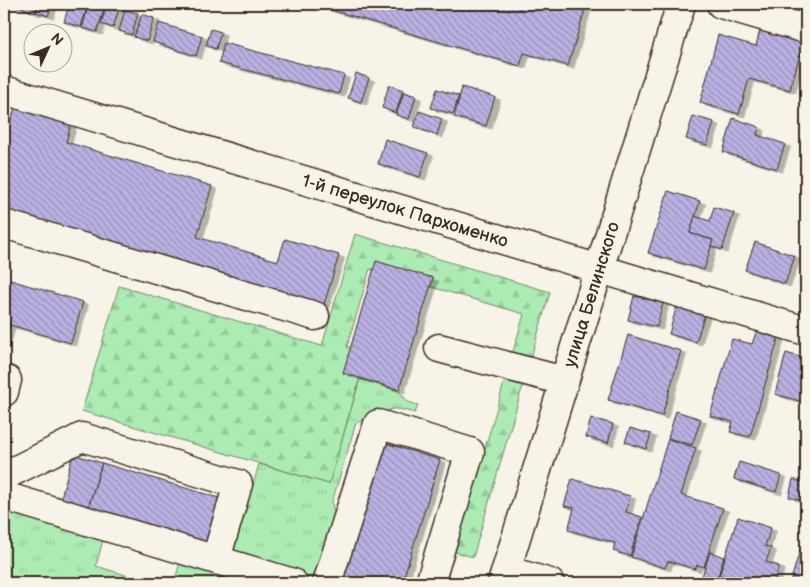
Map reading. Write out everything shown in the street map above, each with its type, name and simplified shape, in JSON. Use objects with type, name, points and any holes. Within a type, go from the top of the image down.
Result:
[{"type":"street","name":"улица Белинского","points":[[504,577],[681,4]]},
{"type":"street","points":[[721,4],[806,29]]},
{"type":"street","name":"1-й переулок Пархоменко","points":[[4,90],[806,331]]},
{"type":"street","points":[[4,224],[315,316]]},
{"type":"street","points":[[439,348],[564,381]]},
{"type":"street","points":[[327,583],[378,424],[470,452],[430,583]]},
{"type":"street","points":[[4,476],[82,437],[238,484],[216,559]]},
{"type":"street","points":[[4,496],[293,583]]},
{"type":"street","points":[[504,577],[550,583]]},
{"type":"green space","points":[[355,234],[550,292],[473,557],[455,552],[524,314],[370,269],[347,347],[367,353],[329,484],[82,411],[119,286],[322,346]]},
{"type":"green space","points":[[360,379],[399,391],[408,402],[418,405],[415,413],[392,409],[356,423],[332,502],[337,526],[320,581],[233,554],[259,464],[329,484]]},
{"type":"green space","points":[[4,509],[104,536],[96,566],[129,576],[126,583],[4,583]]},
{"type":"green space","points":[[181,559],[259,583],[174,583]]},
{"type":"building","points":[[10,4],[23,4],[22,7]]},
{"type":"building","points":[[24,4],[38,4],[35,13],[23,8]]},
{"type":"building","points":[[39,4],[52,4],[48,16],[36,12]]},
{"type":"building","points":[[69,4],[88,4],[81,27],[72,24],[72,22],[64,22]]},
{"type":"building","points":[[89,4],[105,6],[97,32],[82,28]]},
{"type":"building","points":[[107,4],[120,6],[113,28],[101,24]]},
{"type":"building","points":[[311,4],[506,4],[521,8],[522,4],[577,4],[586,6],[568,66],[524,53],[520,66]]},
{"type":"building","points":[[125,10],[138,13],[132,35],[119,31]]},
{"type":"building","points":[[142,14],[154,18],[147,41],[134,37]]},
{"type":"building","points":[[159,23],[202,36],[196,56],[153,42]]},
{"type":"building","points":[[211,29],[221,32],[216,49],[206,46]]},
{"type":"building","points":[[760,30],[803,43],[790,90],[749,79],[739,114],[700,103],[718,35],[756,46]]},
{"type":"building","points":[[224,43],[344,75],[339,94],[219,63]]},
{"type":"building","points":[[356,73],[369,78],[361,102],[348,98]]},
{"type":"building","points":[[389,85],[403,90],[396,113],[382,108]]},
{"type":"building","points":[[462,87],[495,97],[486,126],[454,117]]},
{"type":"building","points":[[437,89],[459,96],[453,114],[431,108]]},
{"type":"building","points":[[404,92],[416,96],[409,119],[396,115]]},
{"type":"building","points":[[16,104],[72,120],[66,142],[212,186],[197,237],[278,261],[285,239],[339,255],[323,308],[4,212],[4,146]]},
{"type":"building","points":[[419,111],[442,119],[437,135],[414,127]]},
{"type":"building","points":[[693,116],[714,122],[707,145],[686,139]]},
{"type":"building","points":[[733,118],[759,127],[757,135],[785,144],[777,169],[723,152]]},
{"type":"building","points":[[385,139],[428,153],[420,177],[378,164]]},
{"type":"building","points":[[668,191],[700,201],[690,233],[713,240],[704,270],[648,253]]},
{"type":"building","points":[[714,207],[734,213],[722,250],[711,246],[713,240],[690,233],[695,216],[710,221]]},
{"type":"building","points":[[755,242],[795,256],[785,284],[745,270]]},
{"type":"building","points":[[376,261],[433,278],[399,390],[343,373]]},
{"type":"building","points":[[4,278],[83,302],[71,343],[10,325],[4,345]]},
{"type":"building","points":[[634,296],[663,303],[657,327],[628,320]]},
{"type":"building","points":[[677,305],[705,314],[696,342],[669,334]]},
{"type":"building","points":[[757,330],[779,336],[750,437],[730,432],[733,422],[710,416],[732,339],[752,344]]},
{"type":"building","points":[[628,335],[681,351],[662,416],[608,400]]},
{"type":"building","points":[[786,353],[806,359],[806,403],[775,394]]},
{"type":"building","points":[[676,411],[701,419],[692,445],[668,438]]},
{"type":"building","points":[[591,418],[613,424],[608,443],[586,437]]},
{"type":"building","points":[[630,428],[651,434],[646,449],[625,442]]},
{"type":"building","points":[[668,439],[696,448],[681,495],[723,508],[704,567],[697,565],[695,569],[668,561],[665,568],[631,557]]},
{"type":"building","points":[[379,441],[440,460],[402,583],[336,583]]},
{"type":"building","points":[[73,454],[102,463],[88,509],[60,501]]},
{"type":"building","points":[[739,462],[781,475],[776,492],[734,479]]},
{"type":"building","points":[[102,463],[219,498],[205,544],[88,509]]},
{"type":"building","points":[[806,464],[806,479],[802,478]]},
{"type":"building","points":[[572,479],[630,496],[626,512],[642,517],[630,556],[613,551],[615,543],[568,530],[574,508],[564,506]]},
{"type":"building","points":[[793,479],[806,483],[806,502],[789,497]]},
{"type":"building","points":[[738,517],[771,528],[765,546],[771,548],[766,562],[779,566],[774,583],[740,583],[719,576]]},
{"type":"building","points":[[802,544],[806,545],[806,583],[790,583]]},
{"type":"building","points":[[710,552],[724,557],[716,583],[701,579]]}]
